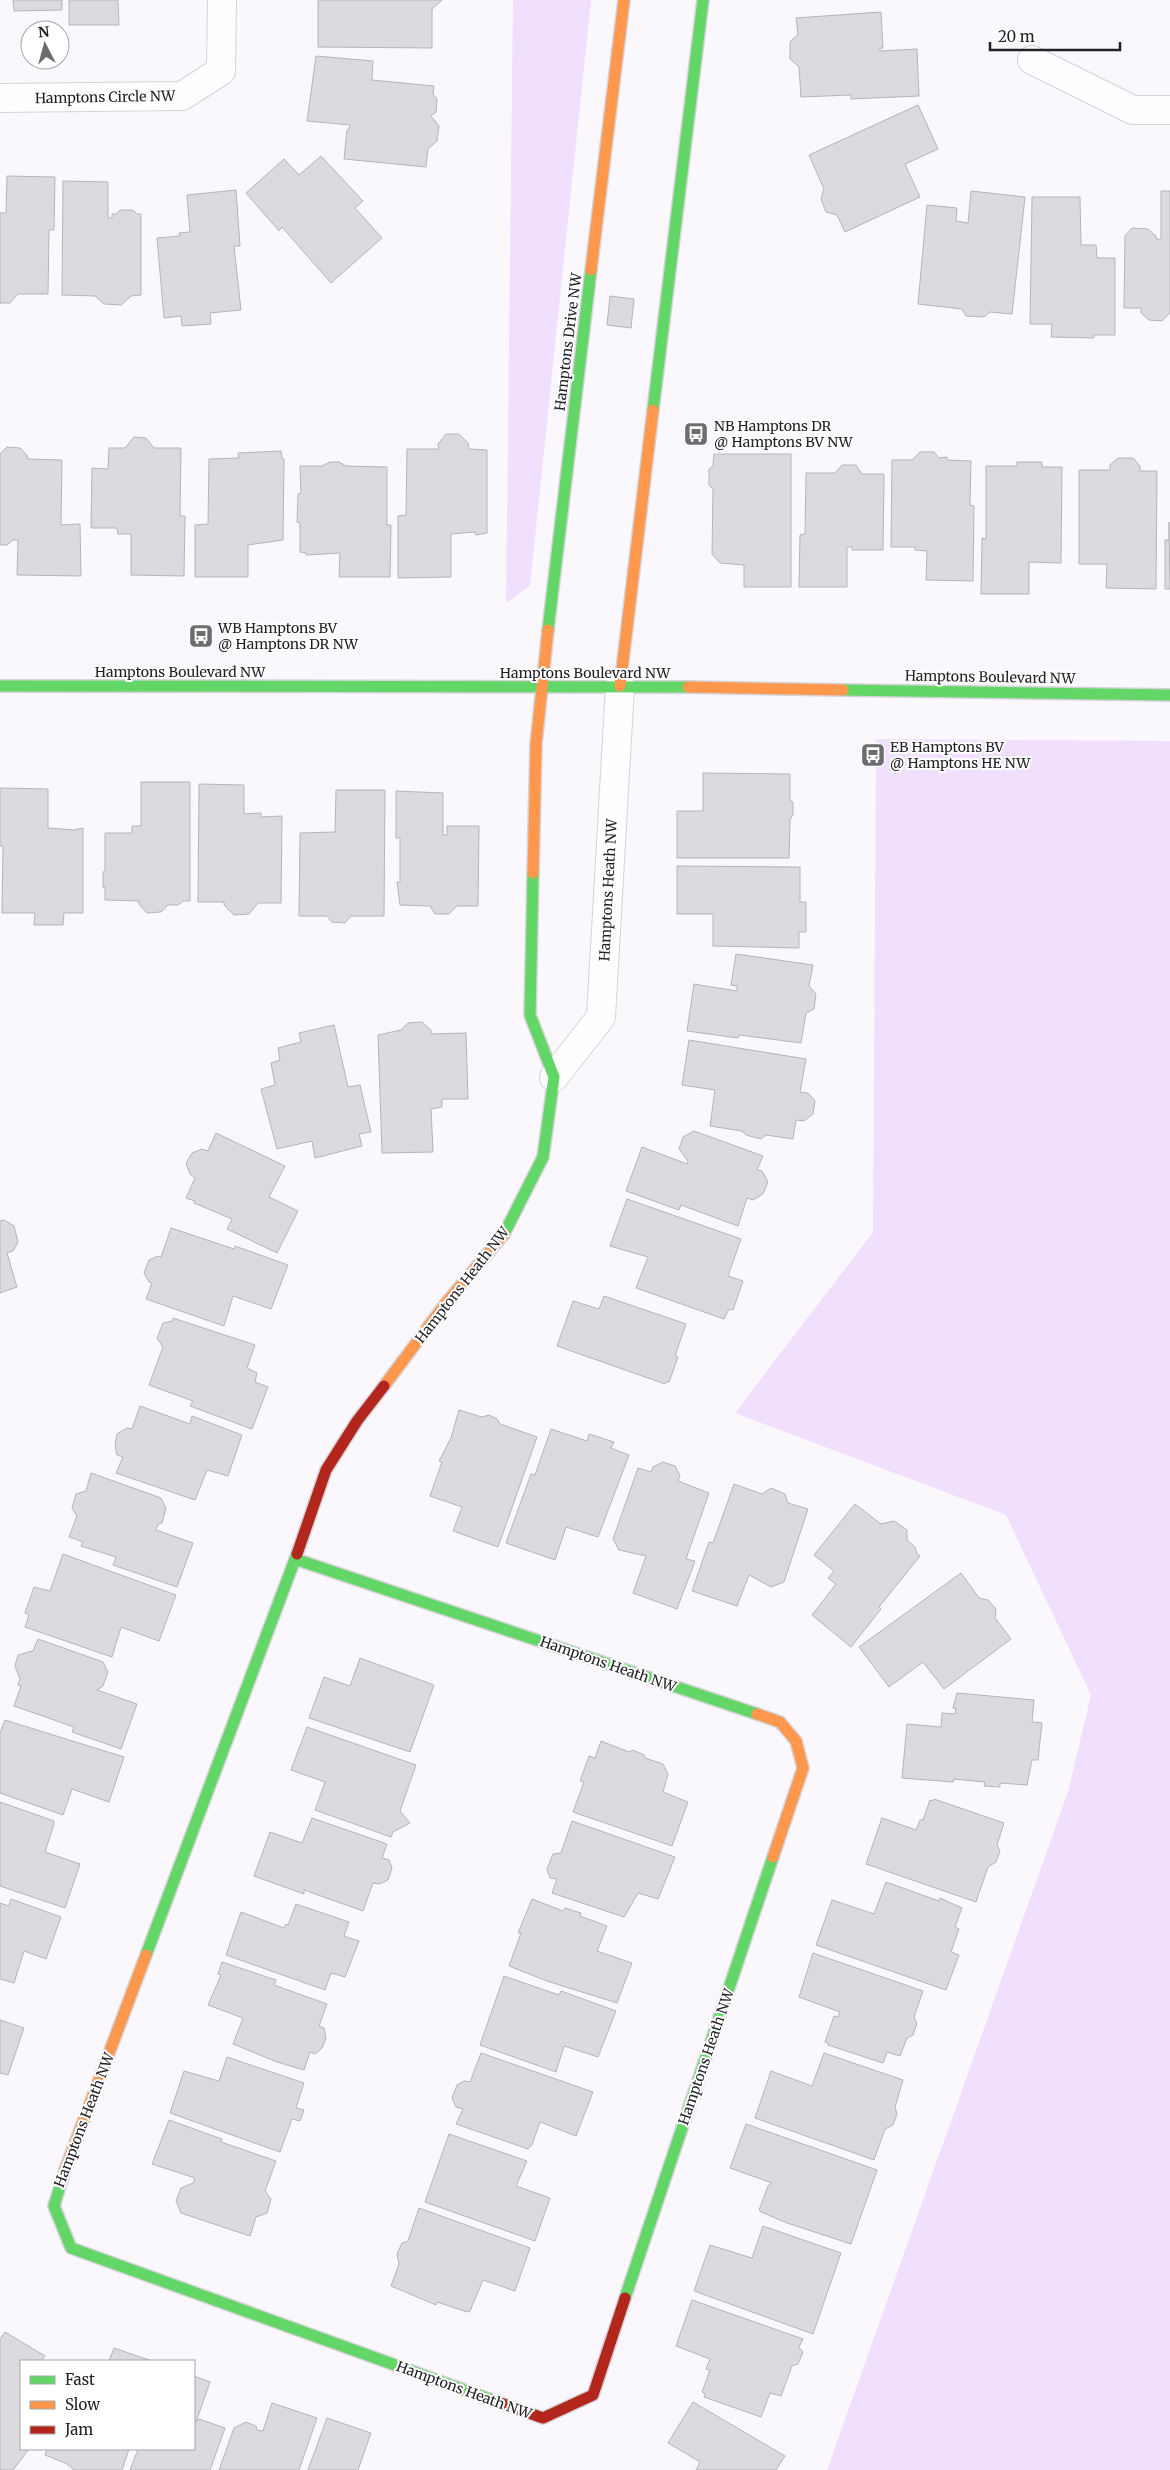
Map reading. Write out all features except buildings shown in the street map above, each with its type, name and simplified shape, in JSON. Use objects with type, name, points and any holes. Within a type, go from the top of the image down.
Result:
[{"type":"street","name":"Hamptons Circle NW","points":[[0,98],[182,96],[221,71],[222,0]]},
{"type":"street","name":"Hamptons Drive NW","points":[[541,687],[624,0]]},
{"type":"street","points":[[620,686],[702,0]]},
{"type":"street","points":[[1032,60],[1133,110],[1170,110]]},
{"type":"street","name":"Hamptons Boulevard NW","points":[[0,686],[620,686],[1170,695]]},
{"type":"street","name":"Hamptons Heath NW","points":[[554,1078],[601,1017],[620,686]]},
{"type":"street","name":"Hamptons Heath NW","points":[[295,1559],[780,1722],[796,1741],[803,1768],[592,2395],[543,2418],[71,2248],[58,2220],[54,2206],[57,2190],[295,1559],[326,1470],[357,1421],[446,1303],[507,1231],[543,1157],[554,1078],[530,1015],[536,744],[541,687]]},
{"type":"shaded area","points":[[513,0],[591,0],[530,586],[506,603]]},
{"type":"shaded area","points":[[876,739],[1170,741],[1170,2470],[827,2470],[1068,1792],[1091,1695],[1006,1515],[735,1413],[873,1232]]},
{"type":"traffic: fast","points":[[653,410],[703,0]]},
{"type":"traffic: fast","points":[[548,630],[591,270]]},
{"type":"traffic: fast","points":[[0,686],[688,687]]},
{"type":"traffic: fast","points":[[843,690],[1170,695]]},
{"type":"traffic: fast","points":[[504,1234],[543,1157],[554,1077],[530,1015],[533,873]]},
{"type":"traffic: fast","points":[[146,1955],[297,1554]]},
{"type":"traffic: fast","points":[[295,1559],[757,1714]]},
{"type":"traffic: fast","points":[[625,2298],[773,1857]]},
{"type":"traffic: fast","points":[[65,2170],[54,2206],[71,2248],[492,2400]]},
{"type":"traffic: slow","points":[[591,270],[624,0]]},
{"type":"traffic: slow","points":[[620,686],[653,410]]},
{"type":"traffic: slow","points":[[533,873],[536,744],[548,630]]},
{"type":"traffic: slow","points":[[688,687],[843,690]]},
{"type":"traffic: slow","points":[[384,1386],[446,1303],[504,1234]]},
{"type":"traffic: slow","points":[[757,1714],[780,1722],[796,1741],[803,1768],[773,1857]]},
{"type":"traffic: slow","points":[[65,2170],[146,1955]]},
{"type":"traffic: jam","points":[[297,1554],[326,1470],[357,1421],[384,1386]]},
{"type":"traffic: jam","points":[[492,2400],[543,2418],[593,2395],[625,2298]]},
{"type":"place","name":"NB Hamptons DR @ Hamptons BV NW","points":[[696,434]]},
{"type":"place","name":"WB Hamptons BV @ Hamptons DR NW","points":[[201,636]]},
{"type":"place","name":"EB Hamptons BV @ Hamptons HE NW","points":[[873,755]]}]
